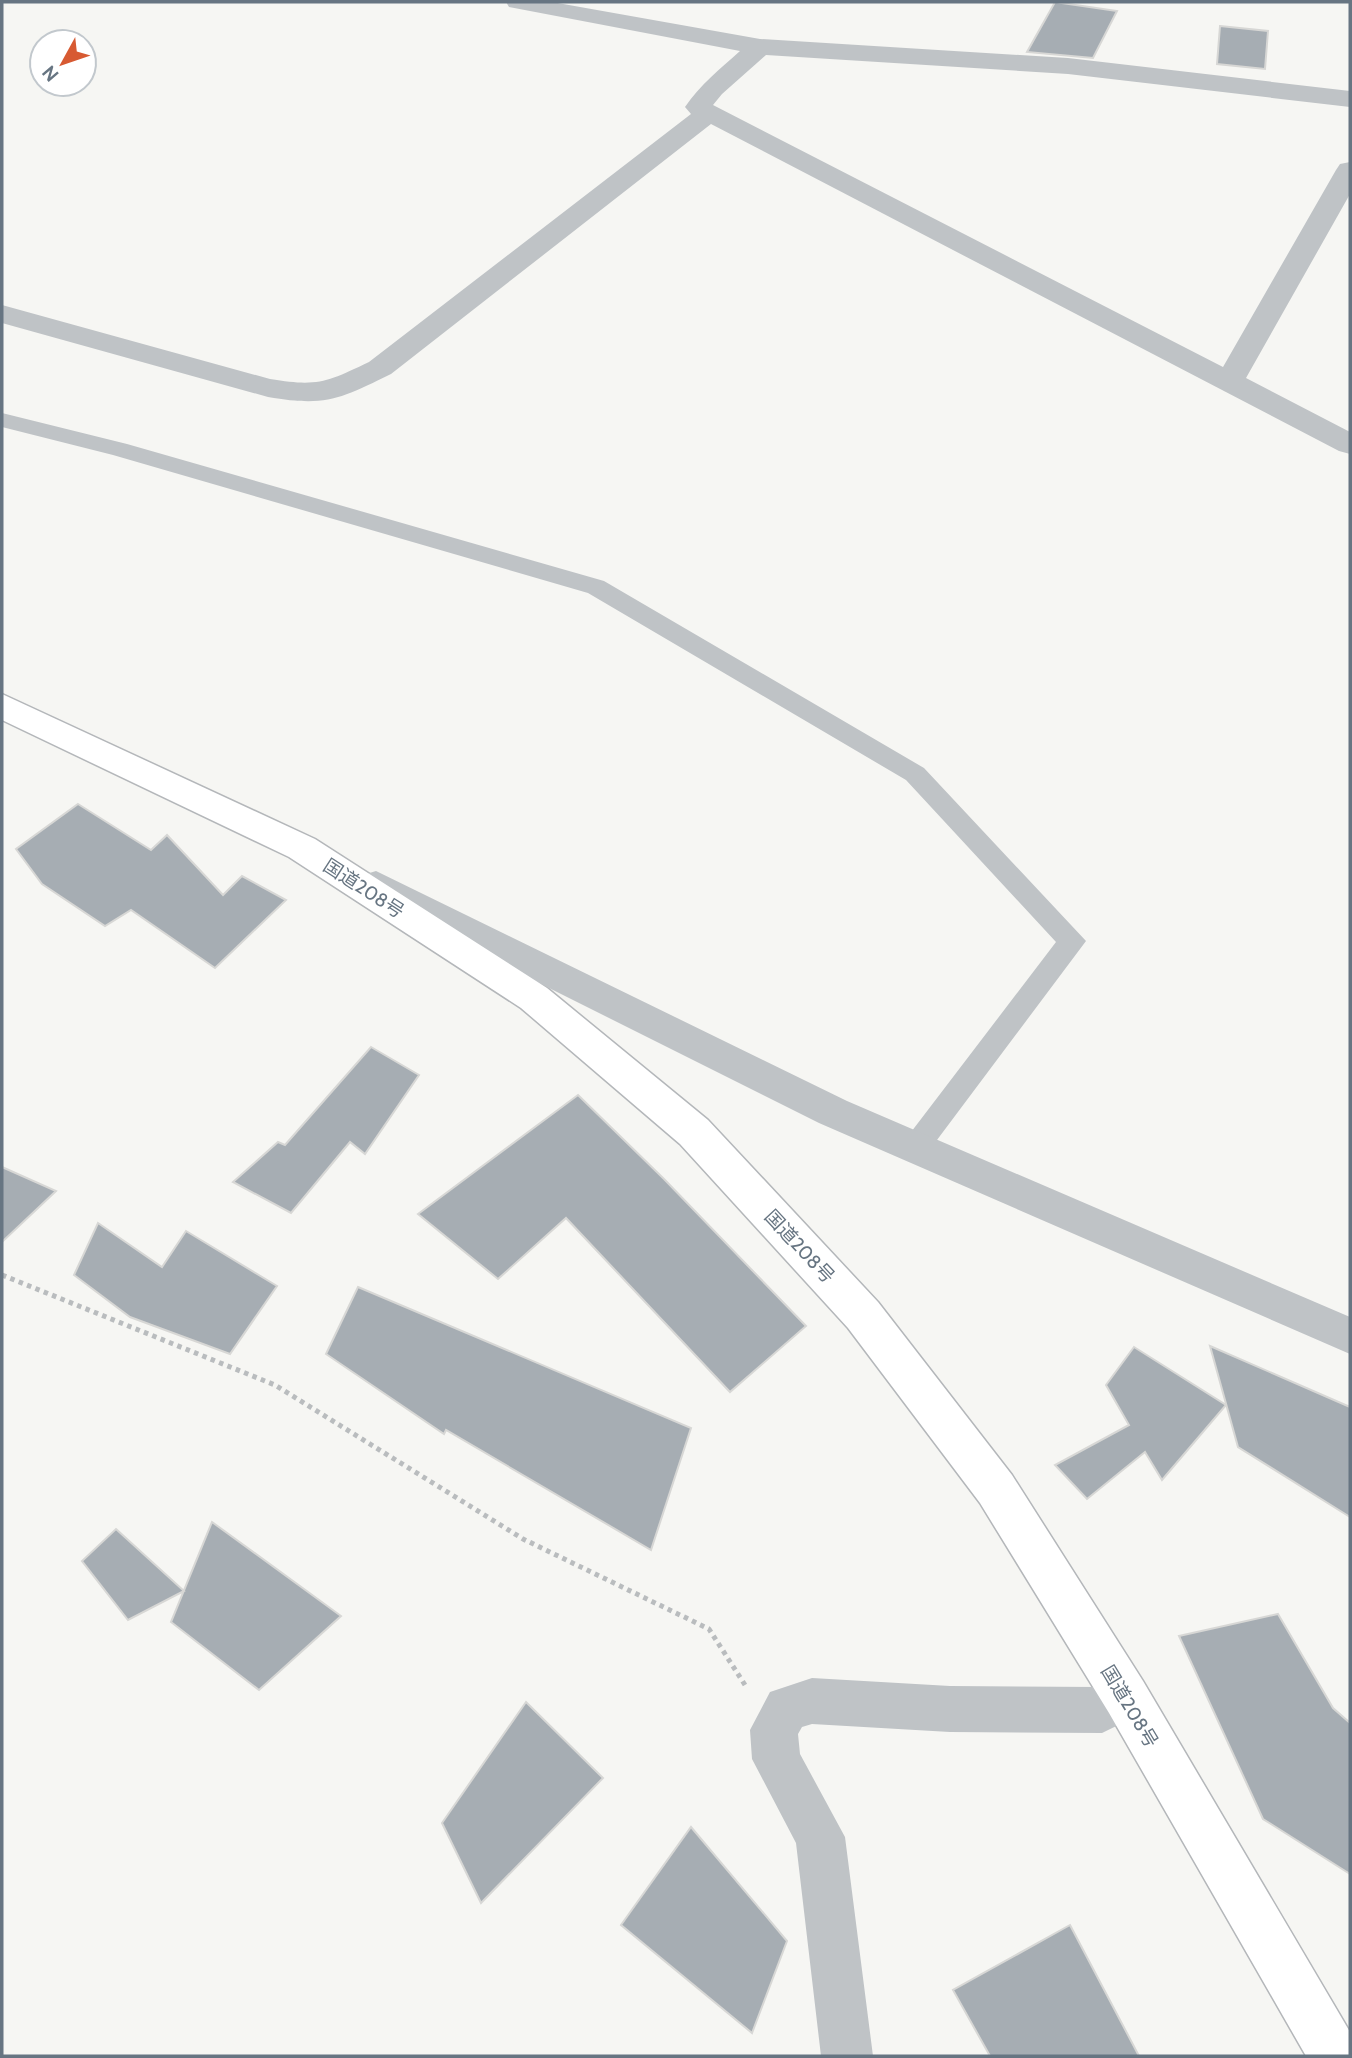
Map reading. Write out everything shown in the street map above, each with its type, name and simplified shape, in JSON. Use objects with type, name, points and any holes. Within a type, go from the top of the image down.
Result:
[{"type":"highway","name":"国道208号","points":[[2,706],[302,848],[534,998],[694,1132],[863,1315],[996,1489],[1126,1698],[1335,2056]]},
{"type":"street","points":[[518,2],[760,47],[1068,66],[1350,99]]},
{"type":"street","points":[[760,47],[713,88],[698,107],[1350,444]]},
{"type":"street","points":[[2,314],[268,388],[290,393],[330,392],[380,368],[708,113]]},
{"type":"street","points":[[1230,381],[1350,170]]},
{"type":"street","points":[[302,848],[833,1112],[1350,1336]]},
{"type":"street","points":[[847,2056],[820,1837],[776,1759],[774,1730],[787,1708],[812,1702],[950,1709],[1102,1710],[1126,1698]]},
{"type":"lane","points":[[2,420],[119,449],[596,587],[915,774],[1072,941],[915,1148]]},
{"type":"path","points":[[2,1275],[275,1385],[523,1539],[709,1629],[774,1730]]},
{"type":"building","points":[[1055,2],[1117,11],[1093,58],[1027,52]]},
{"type":"building","points":[[1220,26],[1268,31],[1265,69],[1217,64]]},
{"type":"building","points":[[78,804],[151,850],[167,835],[223,895],[242,876],[286,900],[215,968],[131,910],[105,926],[42,884],[16,849]]},
{"type":"building","points":[[371,1047],[419,1075],[365,1154],[350,1142],[291,1213],[233,1182],[278,1142],[285,1145]]},
{"type":"building","points":[[578,1095],[664,1179],[806,1326],[730,1392],[566,1218],[498,1279],[418,1214]]},
{"type":"building","points":[[2,1167],[56,1191],[2,1242]]},
{"type":"building","points":[[98,1223],[162,1267],[186,1231],[277,1286],[230,1354],[130,1317],[74,1275]]},
{"type":"building","points":[[358,1287],[691,1428],[651,1550],[446,1430],[444,1434],[326,1354]]},
{"type":"building","points":[[1210,1346],[1350,1407],[1350,1517],[1238,1447]]},
{"type":"building","points":[[1134,1347],[1226,1405],[1162,1480],[1145,1452],[1087,1499],[1055,1465],[1129,1425],[1106,1385]]},
{"type":"building","points":[[212,1522],[341,1616],[259,1690],[171,1622]]},
{"type":"building","points":[[116,1529],[184,1591],[128,1620],[82,1561]]},
{"type":"building","points":[[1278,1614],[1333,1708],[1350,1723],[1350,1874],[1263,1819],[1179,1636]]},
{"type":"building","points":[[526,1702],[603,1778],[481,1903],[442,1823]]},
{"type":"building","points":[[691,1827],[787,1941],[752,2033],[621,1925]]},
{"type":"building","points":[[1070,1925],[1139,2056],[990,2056],[953,1990]]}]
